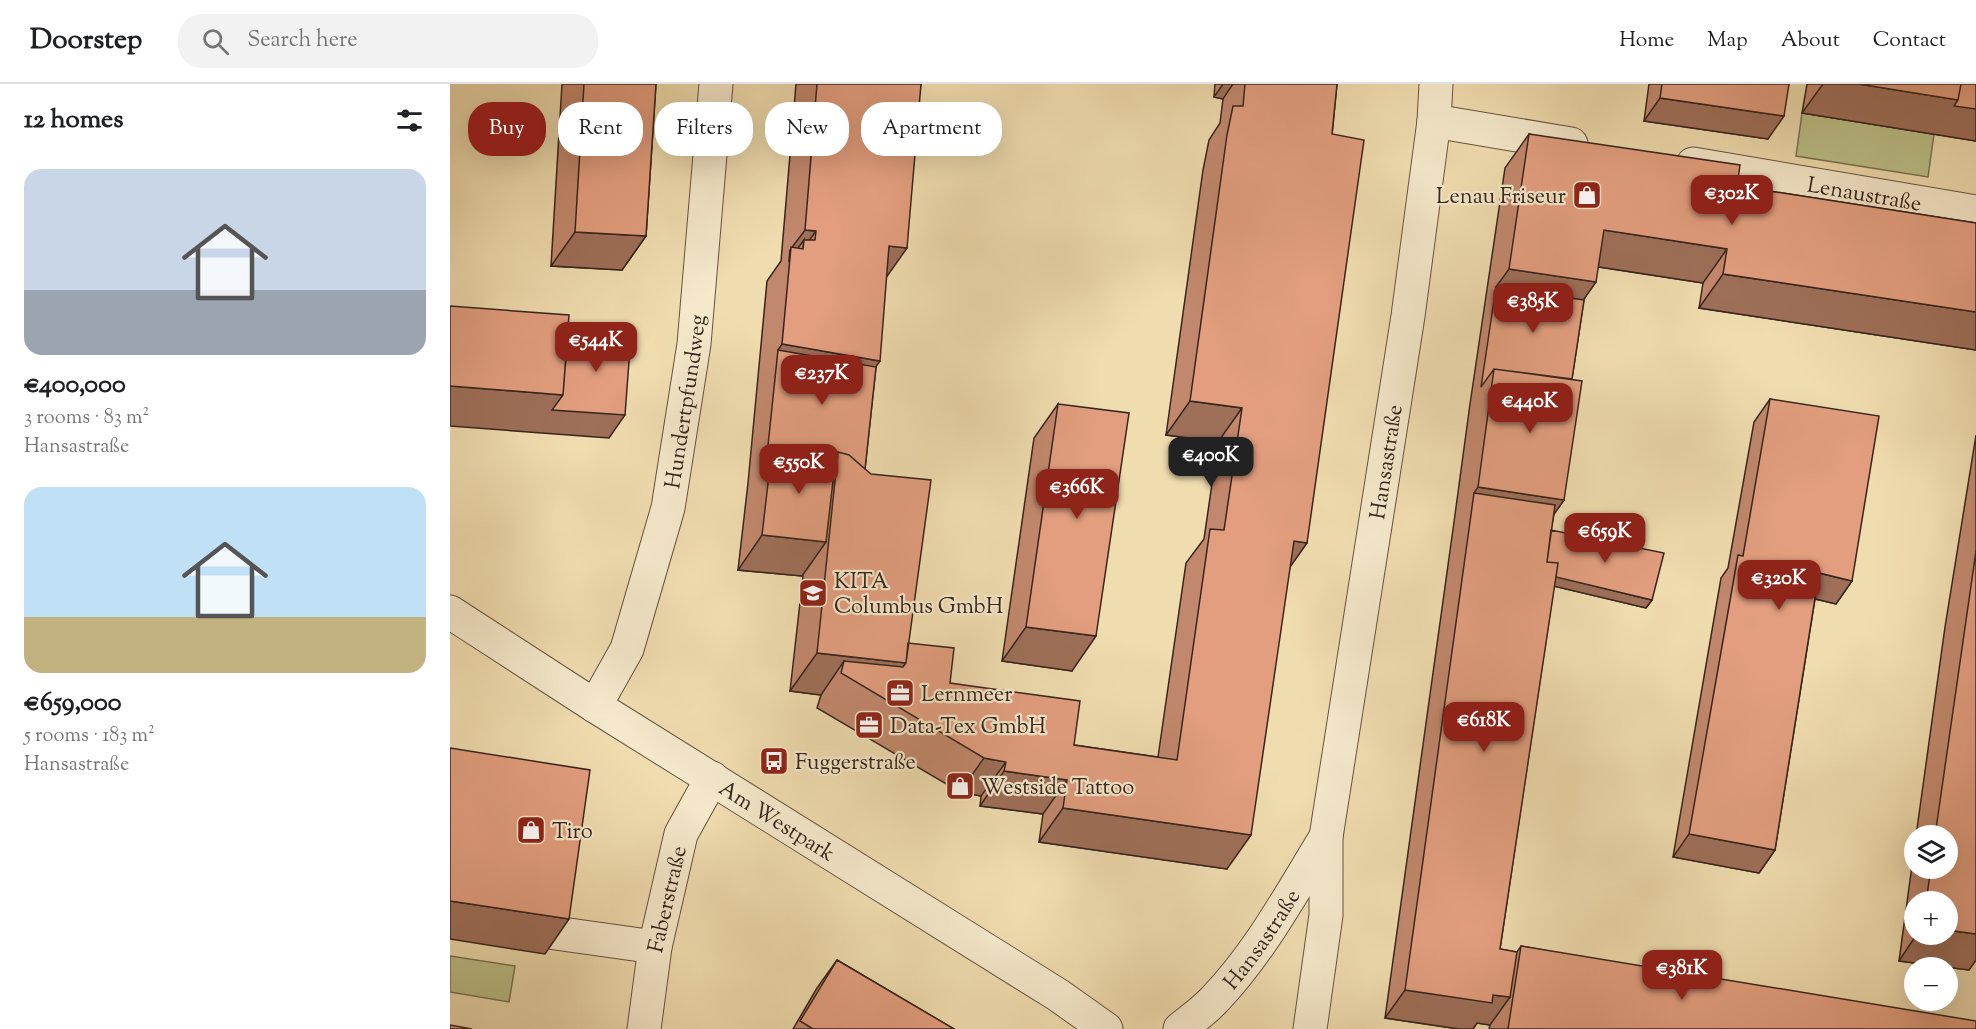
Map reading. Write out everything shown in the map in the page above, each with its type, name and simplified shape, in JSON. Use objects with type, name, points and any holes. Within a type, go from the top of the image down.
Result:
[{"type":"street","name":"Hundertpfundweg","points":[[595,706],[627,649],[668,508],[694,344],[716,84]]},
{"type":"street","name":"Hansastraße","points":[[1310,1029],[1326,915],[1326,837],[1408,316],[1434,121],[1436,84]]},
{"type":"street","points":[[1434,121],[1605,149]]},
{"type":"street","name":"Lenaustraße","points":[[1667,160],[1976,212]]},
{"type":"street","name":"Am Westpark","points":[[450,612],[595,706],[1058,994],[1106,1029]]},
{"type":"street","name":"Faberstraße","points":[[644,1029],[655,947],[681,834],[712,778]]},
{"type":"street","name":"Hansastraße","points":[[1180,1029],[1215,999],[1241,965],[1277,917],[1326,837]]},
{"type":"street","points":[[548,932],[655,947]]},
{"type":"green space","points":[[1802,113],[1934,134],[1928,177],[1796,156]]},
{"type":"green space","points":[[450,956],[515,966],[509,1002],[450,992]]},
{"type":"building","points":[[584,84],[656,84],[646,236],[575,232],[580,156],[643,156],[643,102],[583,102]]},
{"type":"building","points":[[817,84],[921,84],[919,102],[861,102],[861,156],[915,156],[907,248],[889,246],[880,361],[782,344],[791,247],[803,249],[804,240],[815,240],[816,231],[805,230],[811,156],[849,156],[849,102],[816,102]]},
{"type":"building","points":[[1245,84],[1337,84],[1332,134],[1364,140],[1307,543],[1294,541],[1251,835],[1063,808],[1067,780],[1004,771],[1006,762],[984,758],[841,673],[844,661],[903,667],[906,663],[908,643],[954,648],[950,683],[1080,701],[1074,745],[1177,760],[1210,529],[1224,530],[1242,408],[1190,401],[1227,135],[1233,106],[1243,106]]},
{"type":"building","points":[[1662,84],[1789,84],[1784,116],[1660,98]]},
{"type":"building","points":[[1859,84],[1961,84],[1958,100]]},
{"type":"building","points":[[1961,84],[1976,84],[1976,109],[1954,106],[1958,100]]},
{"type":"building","points":[[1529,134],[1740,165],[1737,186],[1976,223],[1976,312],[1723,274],[1727,249],[1604,230],[1596,282],[1509,269]]},
{"type":"building","points":[[1496,287],[1584,300],[1572,379],[1494,369],[1481,387]]},
{"type":"building","points":[[450,306],[569,315],[563,395],[450,386]]},
{"type":"building","points":[[568,331],[631,335],[625,415],[552,410],[563,395]]},
{"type":"building","points":[[778,350],[876,367],[865,469],[849,455],[838,452],[836,455],[772,449],[767,455]]},
{"type":"building","points":[[1494,369],[1582,381],[1564,500],[1478,487]]},
{"type":"building","points":[[1770,399],[1879,416],[1852,581],[1819,573],[1775,850],[1689,834],[1738,555],[1743,556]]},
{"type":"building","points":[[1058,404],[1129,413],[1096,636],[1026,627]]},
{"type":"building","points":[[772,449],[836,455],[826,542],[762,535]]},
{"type":"building","points":[[838,452],[849,455],[871,474],[931,480],[906,663],[817,653]]},
{"type":"building","points":[[1474,493],[1555,505],[1547,562],[1558,563],[1500,949],[1517,952],[1510,997],[1493,995],[1492,1003],[1405,990]]},
{"type":"building","points":[[1551,530],[1664,553],[1652,600],[1556,577],[1558,563],[1547,562]]},
{"type":"building","points":[[1976,551],[1976,934],[1958,932],[1958,891],[1928,891],[1929,879],[1958,879],[1958,825],[1937,825]]},
{"type":"building","points":[[450,748],[590,770],[569,919],[450,901]]},
{"type":"building","points":[[1521,946],[1904,1009],[1904,1011],[1976,1021],[1976,1029],[1508,1029]]},
{"type":"building","points":[[837,960],[954,1029],[813,1029],[800,1021]]},
{"type":"building","points":[[450,1025],[472,1029],[450,1029]]},
{"type":"place","name":"Lenau Friseur","points":[[1587,195]]},
{"type":"place","name":"KITA Columbus GmbH","points":[[813,593]]},
{"type":"place","name":"Lernmeer","points":[[900,693]]},
{"type":"place","name":"Data-Tex GmbH","points":[[869,725]]},
{"type":"place","name":"Fuggerstraße","points":[[774,761]]},
{"type":"place","name":"Westside Tattoo","points":[[960,786]]},
{"type":"place","name":"Tiro","points":[[531,830]]}]
